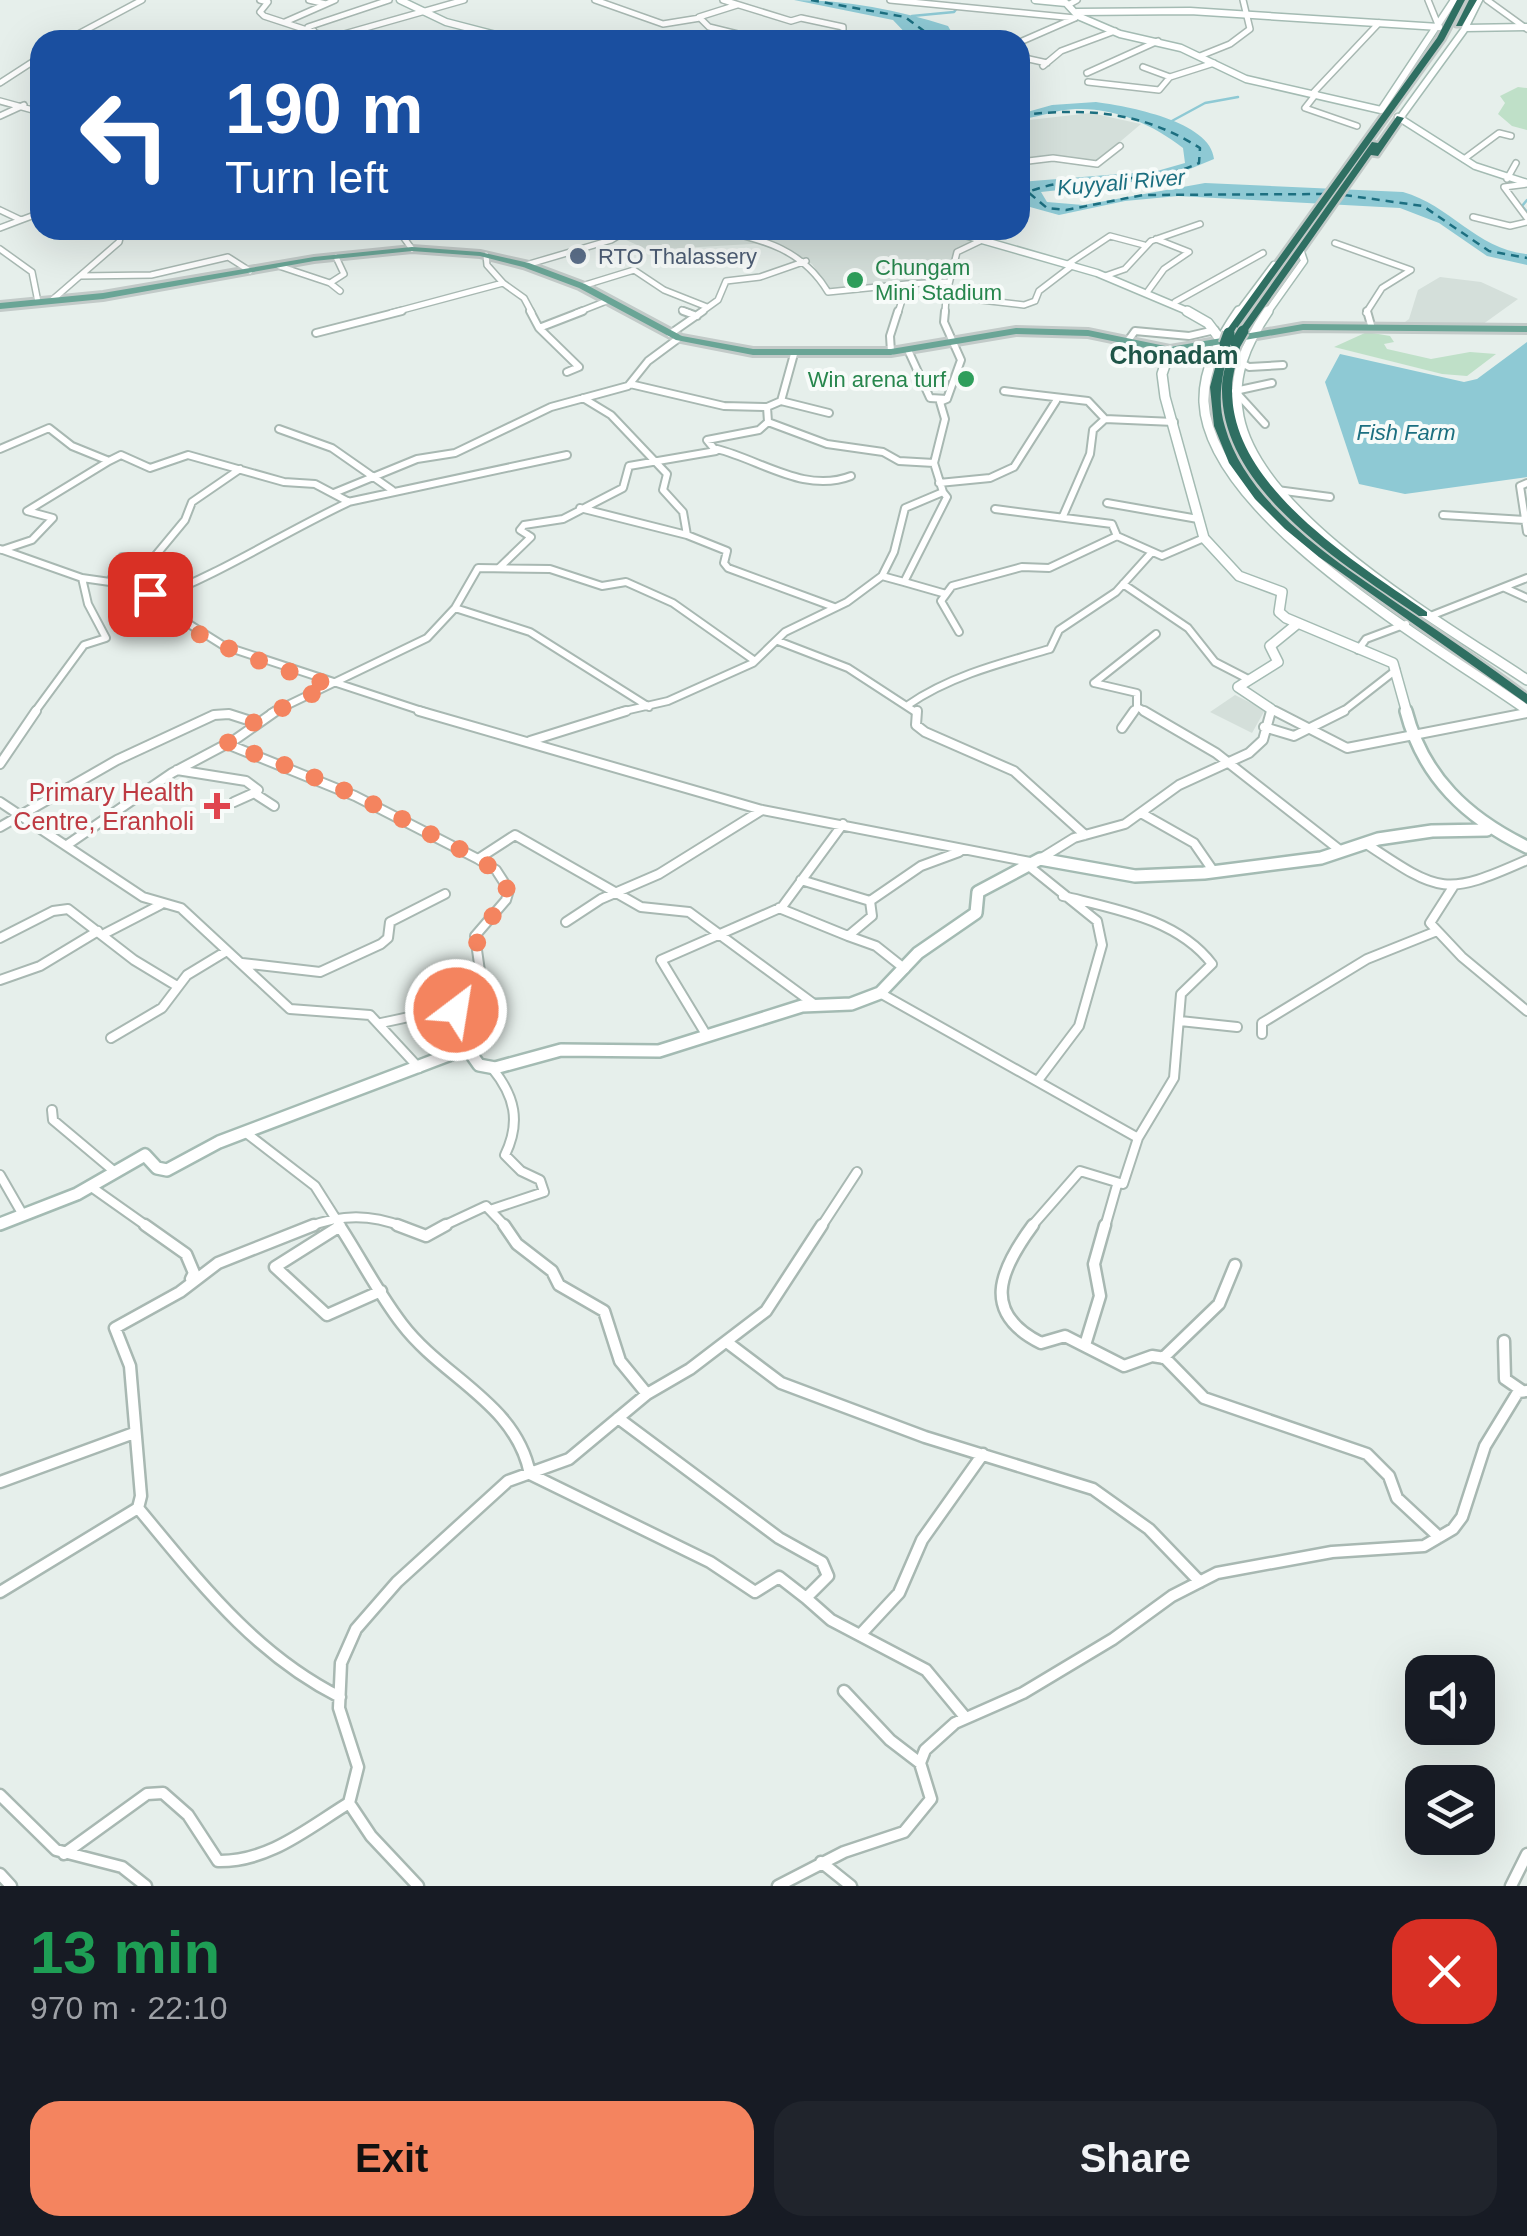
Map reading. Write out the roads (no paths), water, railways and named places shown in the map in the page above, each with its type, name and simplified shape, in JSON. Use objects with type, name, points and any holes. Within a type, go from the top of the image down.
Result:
[{"type":"highway","points":[[1457,0],[1441,38],[1316,232],[1235,333],[1223,394],[1247,461],[1266,488],[1338,554],[1527,690]]},
{"type":"highway","points":[[1358,163],[1476,0]]},
{"type":"highway","points":[[1358,163],[1355,146],[1381,110]]},
{"type":"highway","points":[[1400,118],[1373,157],[1345,169],[1245,311],[1212,393],[1233,460],[1272,513],[1319,554],[1527,700]]},
{"type":"highway","points":[[1235,333],[1262,304]]},
{"type":"main road","points":[[0,306],[412,249],[486,255],[526,266],[582,286],[674,336],[794,354],[891,352],[1029,331],[1075,332],[1170,350],[1235,333],[1371,326],[1527,331]]},
{"type":"street","points":[[86,30],[142,0]]},
{"type":"street","points":[[260,0],[271,1]]},
{"type":"street","points":[[309,0],[347,12]]},
{"type":"street","points":[[284,22],[335,0]]},
{"type":"street","points":[[305,28],[389,0]]},
{"type":"street","points":[[400,0],[470,30]]},
{"type":"street","points":[[364,30],[464,0]]},
{"type":"street","points":[[594,0],[666,24],[737,5]]},
{"type":"street","points":[[622,9],[632,0]]},
{"type":"street","points":[[723,0],[791,21],[801,18],[843,30]]},
{"type":"street","points":[[890,0],[1077,16],[1249,14],[1440,27]]},
{"type":"street","points":[[1035,0],[1068,5],[1077,0]]},
{"type":"street","points":[[1200,56],[1230,44],[1250,29],[1249,14],[1242,0]]},
{"type":"street","points":[[1428,0],[1440,27]]},
{"type":"street","points":[[1068,5],[1077,16],[1200,56],[1246,79],[1381,110],[1457,0]]},
{"type":"street","points":[[1476,0],[1465,28],[1400,118],[1464,159],[1508,179],[1527,183]]},
{"type":"street","points":[[1487,0],[1526,28]]},
{"type":"street","points":[[271,1],[260,12],[314,30]]},
{"type":"street","points":[[1030,37],[1077,16]]},
{"type":"street","points":[[696,18],[721,30]]},
{"type":"street","points":[[1358,126],[1305,108],[1379,23]]},
{"type":"street","points":[[1465,28],[1526,28]]},
{"type":"street","points":[[1030,61],[1042,66],[1062,51],[1114,31]]},
{"type":"street","points":[[1087,73],[1158,42]]},
{"type":"street","points":[[1088,82],[1154,90],[1170,77],[1214,62]]},
{"type":"street","points":[[0,83],[30,64]]},
{"type":"street","points":[[1143,68],[1170,77]]},
{"type":"street","points":[[0,100],[30,108]]},
{"type":"street","points":[[0,118],[24,105]]},
{"type":"street","points":[[1464,159],[1500,133],[1511,136]]},
{"type":"street","points":[[1030,161],[1052,158],[1097,164],[1120,146]]},
{"type":"street","points":[[1508,179],[1516,163]]},
{"type":"street","points":[[1473,217],[1510,226],[1527,220],[1504,188],[1527,183]]},
{"type":"street","points":[[0,210],[21,220]]},
{"type":"street","points":[[0,228],[30,217]]},
{"type":"street","points":[[1105,276],[1125,268],[1144,245],[1200,224]]},
{"type":"street","points":[[946,296],[1024,305],[1035,302],[1039,291],[1110,236],[1144,245]]},
{"type":"street","points":[[1148,290],[1164,269],[1190,252],[1156,239]]},
{"type":"street","points":[[51,301],[120,240]]},
{"type":"street","points":[[408,240],[412,249]]},
{"type":"street","points":[[526,266],[611,240]]},
{"type":"street","points":[[767,240],[806,261],[828,292],[946,282]]},
{"type":"street","points":[[977,240],[1071,264],[1148,290],[1235,333]]},
{"type":"street","points":[[904,582],[947,496],[934,463],[945,419],[940,402],[946,399],[961,360],[944,322],[946,282],[956,252],[980,241]]},
{"type":"street","points":[[1334,243],[1411,270],[1391,279],[1368,303],[1365,316],[1371,326]]},
{"type":"street","points":[[0,250],[32,272],[38,302]]},
{"type":"street","points":[[1287,252],[1205,386],[1204,409],[1218,451],[1232,475],[1275,525],[1318,563],[1527,712]]},
{"type":"street","points":[[1127,342],[1137,331],[1190,336],[1235,333],[1304,261],[1306,256],[1301,252]]},
{"type":"street","points":[[1175,302],[1263,253]]},
{"type":"street","points":[[486,255],[487,265],[503,284],[524,298],[540,328],[579,367],[567,372]]},
{"type":"street","points":[[80,276],[151,275],[228,257],[250,271]]},
{"type":"street","points":[[330,283],[344,274],[336,257]]},
{"type":"street","points":[[630,384],[648,360],[723,295],[721,285],[760,278],[806,261]]},
{"type":"street","points":[[278,266],[330,283],[340,291]]},
{"type":"street","points":[[582,286],[631,269],[674,295],[707,307]]},
{"type":"street","points":[[316,333],[400,308],[480,294],[503,284]]},
{"type":"street","points":[[891,352],[890,336],[907,284]]},
{"type":"street","points":[[540,328],[610,300]]},
{"type":"street","points":[[682,310],[698,316]]},
{"type":"street","points":[[1235,333],[1240,362],[1236,410],[1252,454],[1277,490],[1326,538],[1527,680]]},
{"type":"street","points":[[908,350],[930,398],[946,399]]},
{"type":"street","points":[[1170,350],[1162,374],[1204,538],[1239,576],[1282,592],[1279,612],[1297,624],[1357,651],[1386,659],[1398,668],[1414,735],[1449,800],[1487,830],[1527,847]]},
{"type":"street","points":[[781,401],[794,354]]},
{"type":"street","points":[[1240,362],[1249,367],[1282,365]]},
{"type":"street","points":[[1235,391],[1272,382]]},
{"type":"street","points":[[334,493],[417,459],[455,453],[504,426],[630,384],[724,406],[767,407],[781,401],[829,413]]},
{"type":"street","points":[[1235,391],[1264,424]]},
{"type":"street","points":[[1004,392],[1056,401],[1088,401],[1106,419],[1174,422]]},
{"type":"street","points":[[583,398],[611,415],[667,474],[662,490],[678,505],[687,535]]},
{"type":"street","points":[[939,483],[970,481],[1012,469],[1030,450],[1044,411],[1056,401]]},
{"type":"street","points":[[767,407],[768,422]]},
{"type":"street","points":[[1063,516],[1064,501],[1084,476],[1094,445],[1093,430],[1106,419]]},
{"type":"street","points":[[768,422],[828,444],[884,452],[893,460],[934,463]]},
{"type":"street","points":[[768,422],[759,430],[707,440],[716,448],[809,479],[840,483],[852,476]]},
{"type":"street","points":[[0,449],[49,428],[72,446],[109,461]]},
{"type":"street","points":[[279,430],[332,448],[392,490]]},
{"type":"street","points":[[500,567],[531,537],[520,530],[529,520],[559,521],[623,488],[630,466],[716,448]]},
{"type":"street","points":[[1,550],[32,540],[53,518],[27,511],[121,455],[151,468],[184,454],[284,482],[315,484],[348,502]]},
{"type":"street","points":[[154,600],[200,581],[272,538],[348,502],[567,455]]},
{"type":"street","points":[[120,582],[151,561],[185,520],[192,502],[240,469]]},
{"type":"street","points":[[1527,483],[1520,486],[1527,532]]},
{"type":"street","points":[[1277,490],[1330,497]]},
{"type":"street","points":[[530,741],[600,716],[648,707],[724,679],[756,661],[791,628],[834,607],[882,576],[894,552],[903,510],[922,498],[943,492]]},
{"type":"street","points":[[1107,503],[1198,519]]},
{"type":"street","points":[[580,508],[687,535],[727,550],[724,563],[728,568],[776,590],[796,591],[834,607]]},
{"type":"street","points":[[996,509],[1023,516],[1063,516],[1112,524],[1117,536],[1167,555],[1204,538]]},
{"type":"street","points":[[1443,515],[1525,520]]},
{"type":"street","points":[[959,632],[941,601],[952,586],[1022,567],[1049,568],[1117,536]]},
{"type":"street","points":[[1,550],[82,578],[138,586],[224,646],[331,685],[762,810],[964,850],[1135,876],[1270,867],[1432,831],[1487,830]]},
{"type":"street","points":[[908,705],[927,692],[990,666],[1050,648],[1059,630],[1123,584],[1152,552]]},
{"type":"street","points":[[110,582],[122,557],[151,561]]},
{"type":"street","points":[[67,845],[254,722],[427,638],[455,608],[474,570],[550,568],[602,586],[626,582],[673,602],[756,661]]},
{"type":"street","points":[[882,576],[946,594]]},
{"type":"street","points":[[0,764],[16,736],[66,676],[84,645],[106,638],[88,604],[82,578]]},
{"type":"street","points":[[1433,615],[1527,578]]},
{"type":"street","points":[[1123,584],[1151,599],[1188,628],[1215,662],[1248,679]]},
{"type":"street","points":[[1506,588],[1527,598]]},
{"type":"street","points":[[455,608],[530,632],[648,707]]},
{"type":"street","points":[[1297,624],[1270,646],[1278,662],[1238,687],[1271,709],[1347,748],[1527,712]]},
{"type":"street","points":[[1357,651],[1366,640],[1406,624]]},
{"type":"street","points":[[1122,728],[1137,708],[1138,693],[1094,683],[1156,634]]},
{"type":"street","points":[[778,642],[848,668],[916,711],[916,725],[924,732],[1014,771],[1085,835]]},
{"type":"street","points":[[1264,727],[1289,738],[1340,714],[1398,668]]},
{"type":"street","points":[[1137,708],[1216,753],[1341,851]]},
{"type":"street","points":[[1262,740],[1271,709]]},
{"type":"street","points":[[0,827],[117,760],[214,716],[229,714],[254,722]]},
{"type":"street","points":[[470,1049],[479,1065],[492,1068],[561,1050],[659,1050],[708,1039],[814,1004],[851,1004],[880,993],[918,954],[976,913],[978,892],[1035,863],[1064,842],[1105,832],[1141,813],[1179,786],[1278,733]]},
{"type":"street","points":[[0,1224],[90,1186],[145,1155],[157,1168],[167,1170],[245,1132],[470,1049],[477,1038],[467,1020],[480,971],[476,936],[509,890],[496,870],[375,804],[288,764],[226,744]]},
{"type":"street","points":[[177,770],[246,781],[258,790],[234,802]]},
{"type":"street","points":[[254,793],[274,806]]},
{"type":"street","points":[[0,802],[161,904],[181,908],[290,1009],[362,1013],[382,1022],[419,1068]]},
{"type":"street","points":[[566,922],[659,874],[762,810]]},
{"type":"street","points":[[1141,813],[1190,839],[1208,858],[1214,872]]},
{"type":"street","points":[[708,1039],[661,960],[779,908],[842,824]]},
{"type":"street","points":[[478,859],[515,836],[641,907],[690,912],[814,1004]]},
{"type":"street","points":[[1365,843],[1406,870],[1454,887]]},
{"type":"street","points":[[870,901],[921,866],[964,850]]},
{"type":"street","points":[[1527,860],[1454,887],[1428,919],[1527,1011]]},
{"type":"street","points":[[1035,863],[1063,896],[1097,921],[1102,945],[1080,1026],[1038,1079]]},
{"type":"street","points":[[801,880],[870,901]]},
{"type":"street","points":[[238,962],[273,970],[320,972],[381,944],[388,938],[390,922],[421,910],[445,894]]},
{"type":"street","points":[[1063,896],[1146,920],[1207,956],[1212,964],[1181,994],[1174,1078],[1138,1138],[1126,1181],[1117,1185],[1091,1173],[1076,1174],[1031,1224],[1000,1284],[1003,1314],[1024,1338],[1052,1343],[1065,1336],[1124,1366],[1144,1358],[1163,1358],[1178,1366],[1190,1389],[1204,1398],[1367,1454],[1389,1476],[1397,1498],[1440,1538]]},
{"type":"street","points":[[848,936],[872,916],[870,901]]},
{"type":"street","points":[[0,980],[40,966],[161,904]]},
{"type":"street","points":[[779,908],[876,946],[904,969]]},
{"type":"street","points":[[0,938],[64,909],[177,986]]},
{"type":"street","points":[[1262,1034],[1262,1023],[1269,1016],[1343,977],[1366,960],[1437,931]]},
{"type":"street","points":[[111,1038],[162,1008],[194,969],[225,952]]},
{"type":"street","points":[[880,993],[1138,1138]]},
{"type":"street","points":[[382,1022],[456,1010],[470,1002]]},
{"type":"street","points":[[1180,1021],[1237,1027]]},
{"type":"street","points":[[492,1068],[518,1110],[515,1136],[505,1154],[520,1171],[540,1180],[544,1192],[493,1209]]},
{"type":"street","points":[[52,1110],[54,1120],[115,1172]]},
{"type":"street","points":[[245,1132],[315,1186],[404,1326],[512,1427],[526,1449],[530,1474]]},
{"type":"street","points":[[64,1854],[147,1794],[163,1793],[188,1815],[218,1862],[232,1863],[254,1858],[349,1803],[358,1767],[340,1697],[341,1663],[356,1628],[397,1582],[508,1480],[569,1460],[647,1394],[728,1343],[766,1312],[857,1172]]},
{"type":"street","points":[[0,1175],[24,1214]]},
{"type":"street","points":[[1085,1345],[1100,1296],[1094,1264],[1117,1185]]},
{"type":"street","points":[[90,1186],[186,1254],[194,1273],[190,1282]]},
{"type":"street","points":[[0,1592],[138,1508],[142,1496],[130,1366],[116,1328],[218,1263],[337,1222],[377,1218],[426,1236],[466,1212],[486,1206],[493,1209],[516,1244],[552,1271],[559,1284],[604,1311],[620,1361],[636,1386],[647,1394]]},
{"type":"street","points":[[337,1222],[275,1268],[328,1315],[381,1291]]},
{"type":"street","points":[[1163,1358],[1220,1304],[1234,1264]]},
{"type":"street","points":[[920,1763],[925,1750],[965,1717],[1023,1693],[1218,1573],[1332,1552],[1398,1550],[1440,1538],[1462,1517],[1484,1446],[1524,1390],[1504,1379],[1504,1341]]},
{"type":"street","points":[[728,1343],[781,1382],[1093,1489],[1149,1529],[1200,1582]]},
{"type":"street","points":[[618,1418],[635,1426],[750,1518],[822,1562],[828,1576],[806,1598]]},
{"type":"street","points":[[0,1482],[134,1433]]},
{"type":"street","points":[[860,1634],[899,1593],[922,1540],[983,1454]]},
{"type":"street","points":[[530,1474],[710,1562],[755,1592],[779,1577],[831,1620],[926,1670],[965,1717]]},
{"type":"street","points":[[138,1508],[243,1627],[297,1676],[340,1697]]},
{"type":"street","points":[[778,1886],[822,1862],[904,1832],[915,1824],[931,1799],[920,1763],[890,1740],[844,1691]]},
{"type":"street","points":[[0,1796],[19,1812],[30,1831],[64,1854],[132,1872],[146,1886]]},
{"type":"street","points":[[349,1803],[371,1836],[418,1886]]},
{"type":"street","points":[[1511,1886],[1527,1854]]},
{"type":"street","points":[[822,1862],[851,1886]]},
{"type":"street","points":[[0,1874],[11,1886]]},
{"type":"water","points":[[794,0],[853,4],[910,15],[950,30],[902,30],[893,20]]},
{"type":"water","name":"Kuyyali River","points":[[1096,102],[1165,118],[1199,135],[1214,159],[1168,178],[1041,192],[1047,202],[1083,205],[1205,183],[1403,192],[1435,206],[1493,244],[1527,254],[1527,265],[1487,256],[1439,223],[1400,208],[1178,196],[1125,201],[1059,215],[1030,207],[1030,181],[1157,171],[1185,163],[1183,148],[1125,116],[1076,109],[1030,118],[1030,111],[1052,105]]},
{"type":"water","name":"Fish Farm","points":[[1527,342],[1527,477],[1405,494],[1359,484],[1325,382],[1340,354],[1464,382],[1477,379]]},
{"type":"waterway","points":[[912,16],[954,12],[960,4]]},
{"type":"waterway","points":[[1170,122],[1205,103],[1238,97]]},
{"type":"waterway","points":[[1527,200],[1522,206],[1527,212]]},
{"type":"place","name":"RTO Thalassery","points":[[578,256]]},
{"type":"place","name":"Chungam Mini Stadium","points":[[855,280]]},
{"type":"place","name":"Win arena turf","points":[[966,379]]},
{"type":"place","name":"Primary Health Centre, Eranholi","points":[[217,806]]},
{"type":"district","name":"Chonadam","points":[[1174,355]]}]
